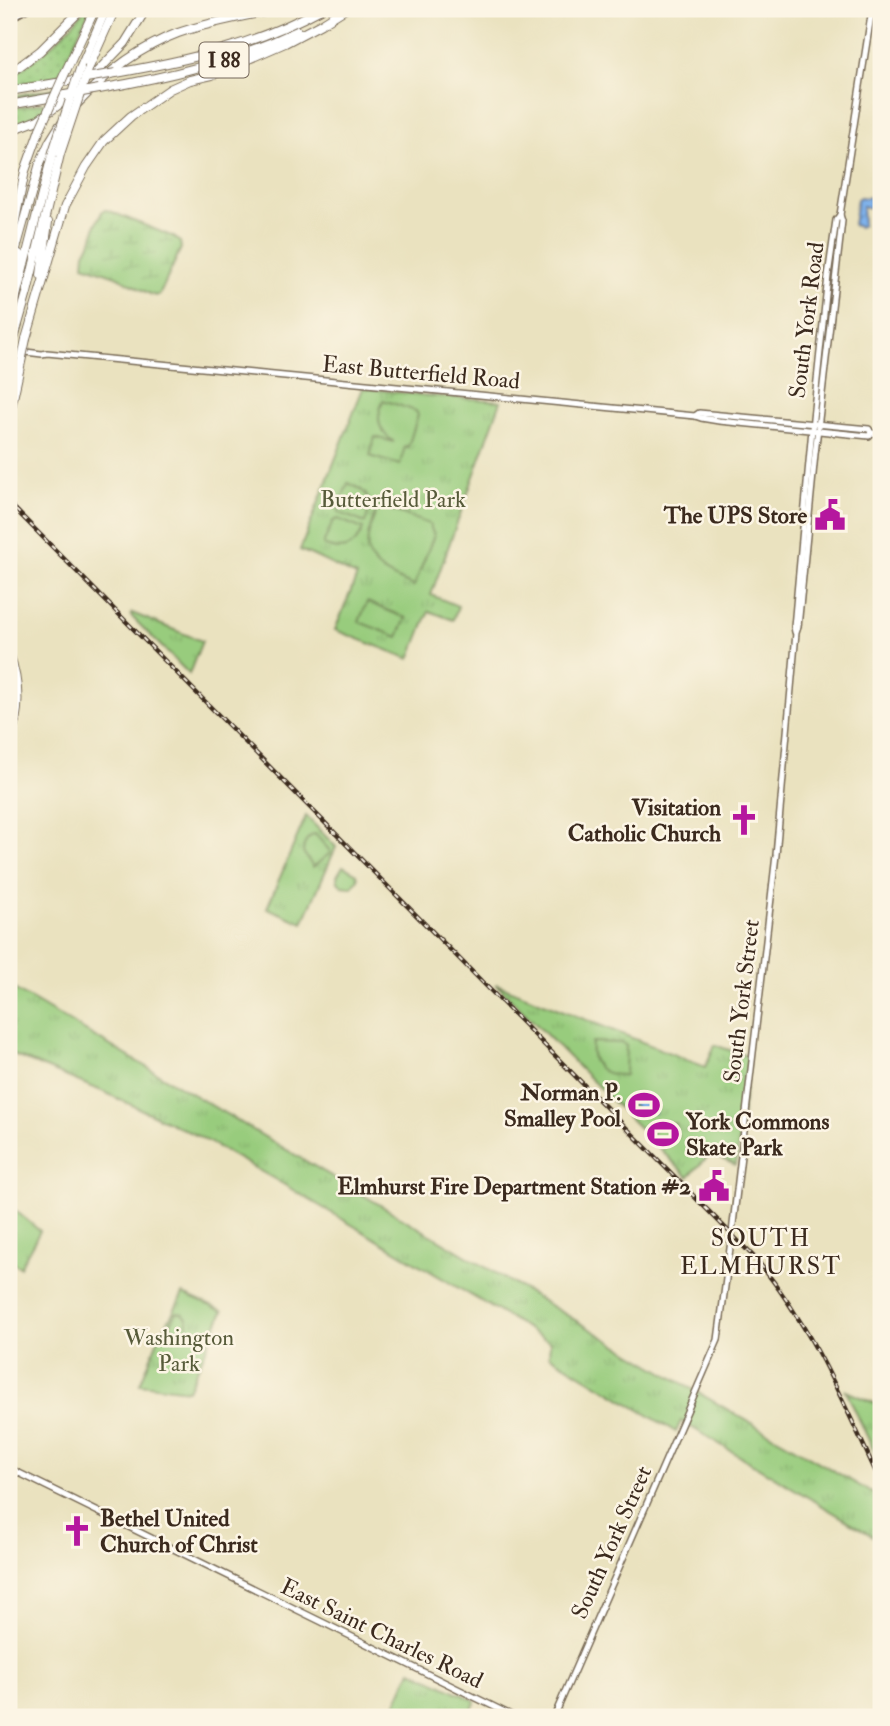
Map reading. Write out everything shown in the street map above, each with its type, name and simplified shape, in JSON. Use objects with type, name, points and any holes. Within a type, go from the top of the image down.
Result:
[{"type":"highway","points":[[9,74],[40,51],[79,9]]},
{"type":"highway","points":[[9,250],[25,171],[40,129],[95,9]]},
{"type":"highway","points":[[9,324],[56,155],[106,9]]},
{"type":"highway","points":[[85,68],[114,9]]},
{"type":"highway","points":[[9,131],[38,120],[99,72],[125,43],[146,9]]},
{"type":"highway","points":[[9,274],[45,150],[60,125],[87,93],[120,64],[181,32],[279,9]]},
{"type":"highway","name":"I 88","points":[[9,91],[217,52],[285,27],[321,9]]},
{"type":"highway","points":[[9,417],[26,339],[65,206],[104,141],[131,116],[180,85],[212,75],[285,43],[343,9]]},
{"type":"highway","name":"I 88","points":[[9,104],[168,76],[223,61],[285,37],[343,9]]},
{"type":"highway","points":[[38,299],[56,155]]},
{"type":"highway","points":[[9,303],[32,190]]},
{"type":"highway","points":[[9,360],[50,192]]},
{"type":"highway","points":[[9,653],[16,677],[18,700],[9,740]]},
{"type":"main road","points":[[9,19],[27,9]]},
{"type":"main road","name":"South York Road","points":[[816,424],[821,413],[842,221],[840,215],[872,9]]},
{"type":"main road","name":"South York Road","points":[[816,424],[830,261],[836,220],[840,215]]},
{"type":"main road","name":"East Butterfield Road","points":[[9,349],[695,416],[815,431],[869,436],[871,433],[881,434]]},
{"type":"main road","name":"East Butterfield Road","points":[[695,416],[699,413],[835,425],[869,429],[871,433]]},
{"type":"main road","points":[[821,413],[835,425]]},
{"type":"main road","name":"South York Street","points":[[554,1717],[718,1340],[776,855],[816,424]]},
{"type":"main road","points":[[796,429],[806,436],[810,444]]},
{"type":"main road","name":"South York Street","points":[[796,633],[794,626],[810,444],[815,431]]},
{"type":"main road","name":"East Saint Charles Road","points":[[9,1468],[515,1717]]},
{"type":"green space","points":[[85,9],[90,9],[60,74],[57,77],[9,86],[9,77],[31,63],[50,46]]},
{"type":"green space","points":[[79,84],[72,89],[12,99],[11,96]]},
{"type":"green space","points":[[48,102],[42,114],[9,128],[9,109]]},
{"type":"green space","points":[[103,210],[174,237],[180,242],[181,248],[160,294],[150,294],[116,276],[84,265],[85,253]]},
{"type":"green space","name":"Butterfield Park","points":[[363,388],[501,401],[431,595],[458,606],[453,620],[429,611],[410,659],[335,630],[357,576],[300,550]]},
{"type":"green space","points":[[383,400],[416,411],[418,415],[400,465],[370,456],[375,437],[394,442],[381,428],[379,413]]},
{"type":"green space","points":[[348,483],[361,490],[368,498],[369,509],[365,523],[340,513],[338,509]]},
{"type":"green space","points":[[379,505],[429,524],[434,535],[414,586],[385,572],[370,556],[367,547],[368,535]]},
{"type":"green space","points":[[338,519],[363,529],[348,548],[337,549],[323,545],[333,521]]},
{"type":"green space","points":[[367,602],[406,618],[398,637],[359,622]]},
{"type":"green space","points":[[132,613],[202,641],[189,674],[131,616]]},
{"type":"green space","points":[[306,816],[336,847],[303,923],[267,908]]},
{"type":"green space","points":[[315,834],[330,851],[313,867],[303,852],[306,841]]},
{"type":"green space","points":[[343,866],[357,874],[358,879],[352,887],[342,886],[338,882],[337,876]]},
{"type":"green space","points":[[496,984],[705,1067],[715,1045],[749,1057],[736,1165],[710,1154],[688,1177]]},
{"type":"green space","points":[[9,986],[881,1498],[881,1541],[681,1421],[676,1432],[549,1355],[550,1342],[198,1136],[104,1092],[9,1053]]},
{"type":"green space","points":[[592,1042],[623,1043],[626,1046],[625,1075],[610,1074],[599,1068],[593,1057]]},
{"type":"green space","name":"York Commons Skate Park","points":[[665,1121],[677,1124],[675,1131],[678,1136],[664,1148],[651,1139],[650,1135]]},
{"type":"green space","points":[[11,1207],[40,1231],[20,1267],[13,1263],[9,1242],[8,1221]]},
{"type":"green space","name":"Washington Park","points":[[183,1294],[223,1311],[188,1390],[140,1384],[158,1340]]},
{"type":"green space","points":[[177,1312],[188,1319],[186,1330],[172,1328],[170,1325]]},
{"type":"green space","points":[[846,1391],[881,1406],[881,1466]]},
{"type":"green space","points":[[411,1670],[476,1701],[468,1717],[390,1717]]},
{"type":"water","points":[[881,194],[879,207],[876,209],[862,206],[863,225],[853,225],[857,199]]},
{"type":"water","name":"Norman P. Smalley Pool","points":[[639,1097],[645,1103],[651,1099],[655,1113],[642,1110],[637,1112],[633,1103],[627,1105],[626,1102]]},
{"type":"railway","points":[[9,503],[754,1257],[793,1309],[809,1337],[840,1394],[881,1483]]},
{"type":"place","name":"The UPS Store","points":[[830,515]]},
{"type":"place","name":"Visitation Catholic Church","points":[[744,820]]},
{"type":"place","name":"Norman P. Smalley Pool","points":[[644,1105]]},
{"type":"place","name":"York Commons Skate Park","points":[[663,1134]]},
{"type":"place","name":"Elmhurst Fire Department Station #2","points":[[714,1186]]},
{"type":"place","name":"Bethel United Church of Christ","points":[[77,1531]]},
{"type":"district","name":"SOUTH ELMHURST","points":[[761,1252]]}]
